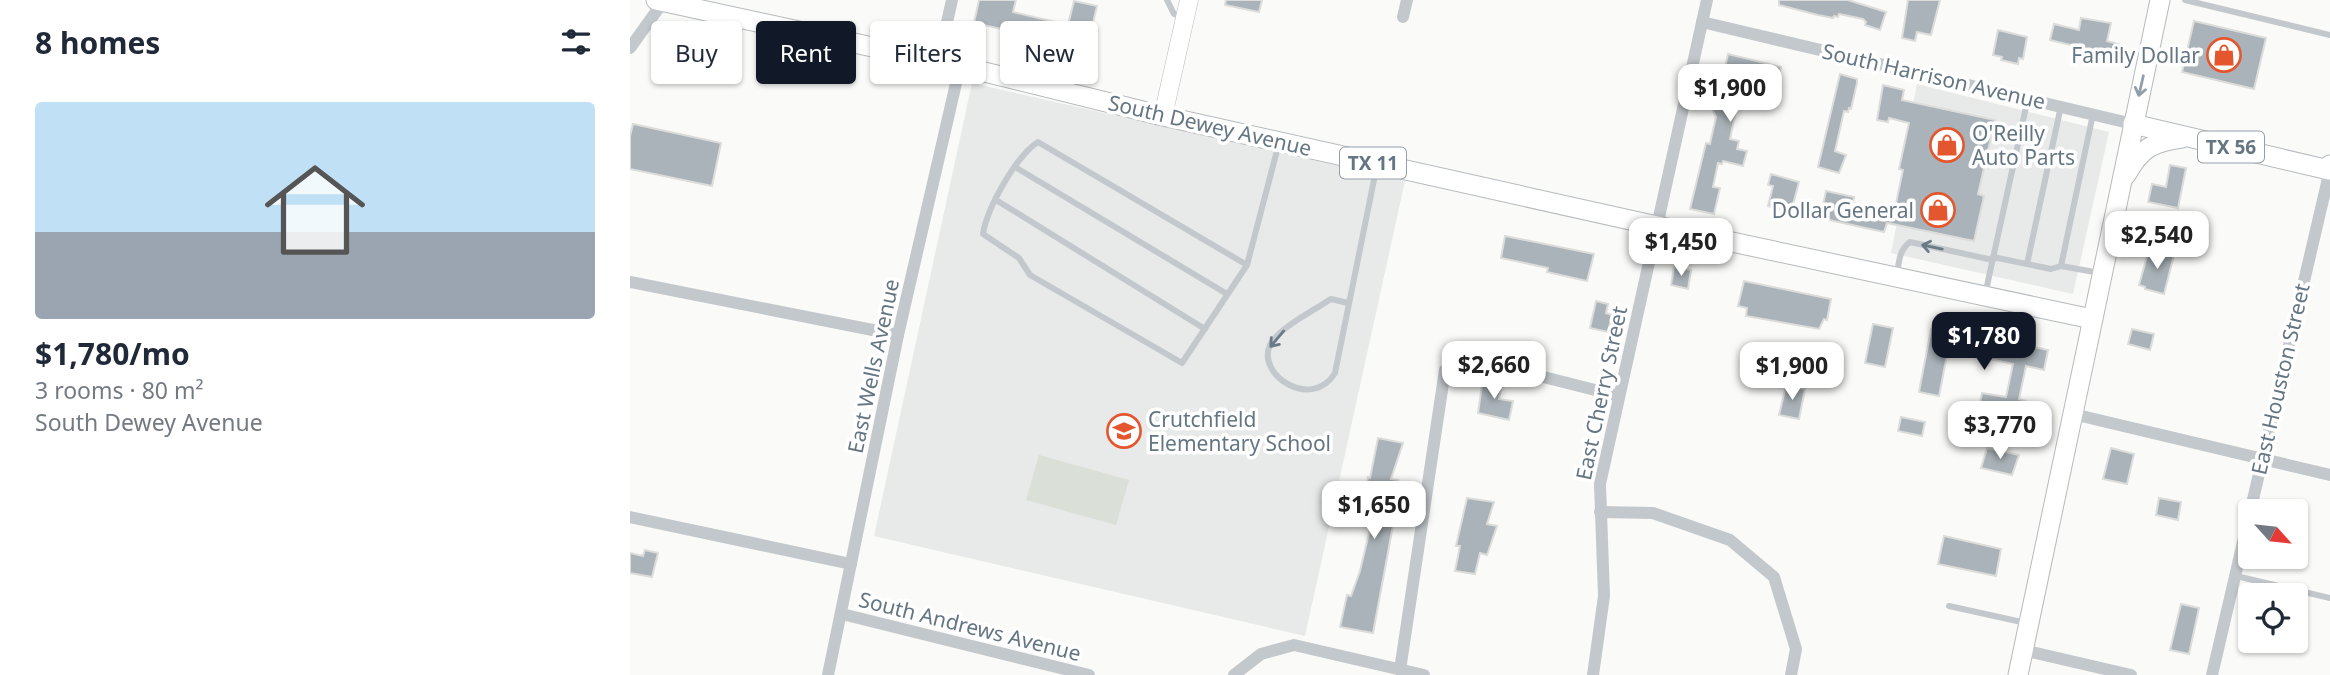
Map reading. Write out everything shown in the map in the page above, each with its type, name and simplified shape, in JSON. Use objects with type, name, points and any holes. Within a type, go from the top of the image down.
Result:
[{"type":"main road","points":[[2018,675],[2119,188],[2161,0]]},
{"type":"main road","name":"South Dewey Avenue","points":[[660,1],[870,47]]},
{"type":"main road","name":"South Dewey Avenue","points":[[986,72],[1163,116],[2092,319]]},
{"type":"main road","name":"South Harrison Avenue","points":[[2133,124],[2330,168]]},
{"type":"main road","points":[[2119,188],[2135,158],[2149,146],[2165,140],[2188,137]]},
{"type":"street","points":[[948,21],[953,0]]},
{"type":"street","points":[[1403,17],[1407,0]]},
{"type":"street","name":"East Cherry Street","points":[[1592,675],[1604,596],[1600,484],[1707,0]]},
{"type":"street","points":[[630,48],[660,1]]},
{"type":"street","points":[[1163,116],[1187,8]]},
{"type":"street","name":"South Harrison Avenue","points":[[1702,22],[2133,124]]},
{"type":"street","name":"East Wells Avenue","points":[[828,675],[898,335],[956,84]]},
{"type":"street","name":"East Houston Street","points":[[2212,675],[2330,168]]},
{"type":"street","points":[[630,282],[898,335]]},
{"type":"street","points":[[1399,670],[1446,370],[1468,358],[1619,396]]},
{"type":"street","points":[[2073,414],[2330,475]]},
{"type":"street","points":[[1600,512],[1653,513],[1730,540],[1774,577],[1796,649],[1791,675]]},
{"type":"street","name":"South Andrews Avenue","points":[[630,517],[851,564]]},
{"type":"street","name":"South Andrews Avenue","points":[[842,614],[1089,675]]},
{"type":"street","points":[[1234,675],[1261,654],[1294,645],[1424,675]]},
{"type":"street","points":[[2023,650],[2131,675]]},
{"type":"lane","points":[[1167,0],[1174,14],[1187,8]]},
{"type":"lane","points":[[2185,0],[2330,35]]},
{"type":"lane","points":[[1984,297],[2028,99]]},
{"type":"lane","points":[[2027,264],[2061,106]]},
{"type":"lane","points":[[2062,266],[2093,114]]},
{"type":"lane","points":[[1247,265],[1038,142],[1026,150],[1015,167],[985,221],[983,234],[1019,258],[1030,275],[1182,363],[1247,265],[1280,142]]},
{"type":"lane","points":[[1348,303],[1331,299],[1277,335],[1270,344],[1267,358],[1276,376],[1301,390],[1320,389],[1329,383],[1335,373],[1377,163]]},
{"type":"lane","points":[[1015,167],[1227,295]]},
{"type":"lane","points":[[996,200],[1205,329]]},
{"type":"lane","points":[[1896,277],[1901,254],[1904,247],[1910,243],[2051,269],[2062,266],[2102,274]]},
{"type":"lane","points":[[2234,576],[2330,598]]},
{"type":"lane","points":[[1949,606],[2029,624]]},
{"type":"shaded area","name":"Crutchfield Elementary School","points":[[972,84],[1405,181],[1305,636],[874,536]]},
{"type":"shaded area","points":[[1917,84],[2109,132],[2073,294],[1891,253],[1907,171],[1900,169]]},
{"type":"shaded area","points":[[1039,455],[1129,480],[1116,525],[1026,500]]},
{"type":"building","points":[[979,0],[1016,0],[1013,12],[1051,21],[1000,21],[1000,29],[986,26],[986,21],[974,21]]},
{"type":"building","points":[[1226,0],[1262,0],[1259,12],[1225,5]]},
{"type":"building","points":[[1779,0],[1848,0],[1886,12],[1880,30],[1865,25],[1863,19],[1839,14],[1833,18],[1818,15],[1779,5]]},
{"type":"building","points":[[1908,0],[1940,0],[1931,35],[1917,32],[1915,41],[1902,38]]},
{"type":"building","points":[[1074,1],[1097,6],[1093,21],[1069,21]]},
{"type":"building","points":[[2081,18],[2111,23],[2107,41],[2122,45],[2119,59],[2050,40],[2054,24],[2079,30]]},
{"type":"building","name":"Family Dollar","points":[[2194,21],[2266,38],[2254,89],[2182,72]]},
{"type":"building","points":[[1998,30],[2027,37],[2023,59],[2019,58],[2018,64],[1993,55]]},
{"type":"building","points":[[1728,54],[1781,67],[1775,95],[1741,88],[1730,139],[1739,141],[1737,149],[1747,151],[1743,166],[1723,161],[1722,164],[1718,163],[1713,187],[1720,188],[1714,214],[1690,209],[1706,143],[1710,144],[1716,117],[1713,111]]},
{"type":"building","points":[[1840,74],[1857,79],[1857,83],[1851,109],[1844,111],[1835,151],[1846,155],[1839,173],[1818,167]]},
{"type":"building","points":[[1883,85],[1904,90],[1902,100],[1995,120],[1978,194],[1984,196],[1974,241],[1887,223],[1884,232],[1820,218],[1826,191],[1854,197],[1853,203],[1894,213],[1903,170],[1899,169],[1909,123],[1889,118],[1888,122],[1877,120]]},
{"type":"building","points":[[633,124],[721,143],[712,186],[630,169],[630,136]]},
{"type":"building","points":[[2170,165],[2186,168],[2178,208],[2148,202],[2152,184],[2166,187]]},
{"type":"building","points":[[1771,174],[1799,182],[1791,212],[1768,206],[1773,186],[1768,185]]},
{"type":"building","points":[[1505,236],[1594,254],[1587,281],[1547,272],[1548,268],[1501,258]]},
{"type":"building","points":[[2149,249],[2174,255],[2164,294],[2139,285]]},
{"type":"building","points":[[1674,267],[1691,270],[1688,289],[1671,285]]},
{"type":"building","points":[[1744,281],[1831,299],[1827,320],[1824,319],[1819,329],[1746,316],[1747,308],[1738,306]]},
{"type":"building","points":[[1596,301],[1608,304],[1606,313],[1612,315],[1608,332],[1590,328]]},
{"type":"building","points":[[1936,319],[1949,322],[1947,332],[1972,334],[2048,350],[2044,370],[2026,366],[2019,399],[2026,401],[2020,433],[1976,424],[1982,393],[2006,397],[2013,364],[1948,350],[1939,396],[1919,392],[1931,329],[1934,329]]},
{"type":"building","points":[[1873,324],[1893,328],[1885,367],[1865,363]]},
{"type":"building","points":[[2132,329],[2154,334],[2150,350],[2128,344]]},
{"type":"building","points":[[1486,379],[1503,382],[1499,399],[1513,401],[1509,420],[1478,413],[1482,385],[1485,386]]},
{"type":"building","points":[[1786,386],[1805,389],[1799,419],[1779,415]]},
{"type":"building","points":[[1901,417],[1925,422],[1922,436],[1898,431]]},
{"type":"building","points":[[1378,438],[1403,443],[1391,479],[1398,480],[1394,497],[1389,496],[1384,518],[1394,520],[1373,633],[1340,627],[1347,595],[1351,596],[1360,571],[1374,512],[1367,511],[1369,492],[1365,492]]},
{"type":"building","points":[[1987,448],[2019,455],[2012,475],[1981,468]]},
{"type":"building","points":[[2111,448],[2134,454],[2127,484],[2103,479]]},
{"type":"building","points":[[1467,498],[1494,502],[1487,524],[1497,526],[1487,555],[1480,553],[1475,574],[1455,571],[1460,546],[1456,546]]},
{"type":"building","points":[[2159,498],[2181,502],[2178,520],[2156,515]]},
{"type":"building","points":[[1944,536],[2001,549],[1996,576],[1938,564]]},
{"type":"building","points":[[645,550],[658,553],[652,577],[630,573],[630,553],[643,556]]},
{"type":"building","points":[[2181,604],[2199,608],[2189,654],[2170,650]]},
{"type":"place","name":"Family Dollar","points":[[2224,55]]},
{"type":"place","name":"O'Reilly Auto Parts","points":[[1947,145]]},
{"type":"place","name":"Dollar General","points":[[1938,210]]},
{"type":"place","name":"Crutchfield Elementary School","points":[[1124,431]]}]
